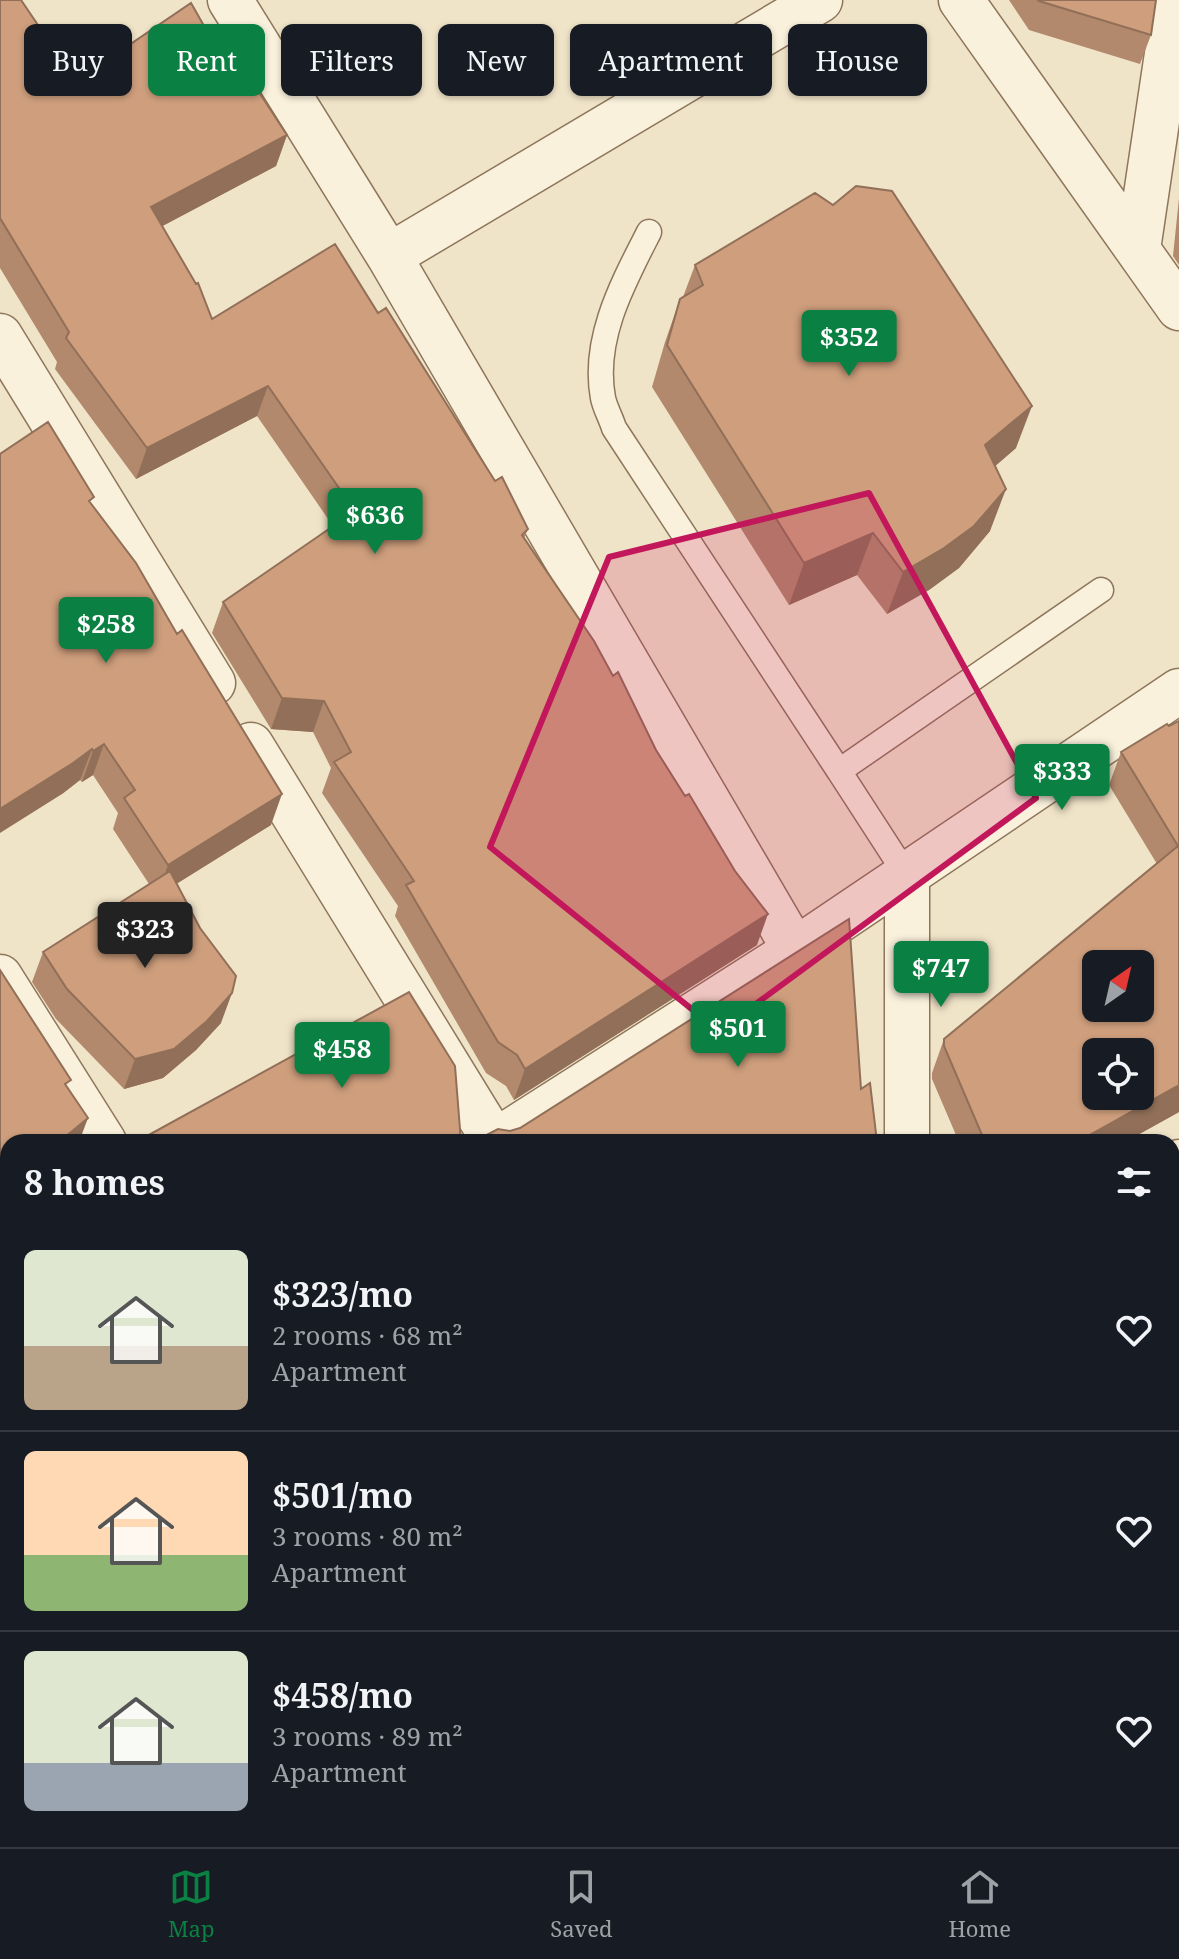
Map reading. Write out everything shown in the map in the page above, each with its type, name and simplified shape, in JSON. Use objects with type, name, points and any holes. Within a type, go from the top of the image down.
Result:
[{"type":"street","points":[[230,0],[389,256],[795,950]]},
{"type":"street","points":[[389,256],[820,0]]},
{"type":"street","points":[[961,0],[1179,308]]},
{"type":"street","points":[[1138,249],[1175,0]]},
{"type":"street","points":[[0,336],[490,1134]]},
{"type":"street","points":[[508,1134],[795,950],[1179,691]]},
{"type":"street","points":[[907,876],[907,1134]]},
{"type":"street","points":[[0,977],[99,1134]]},
{"type":"lane","points":[[649,232],[622,284],[607,326],[602,355],[603,398],[614,428],[907,876]]},
{"type":"lane","points":[[839,771],[1101,590]]},
{"type":"highlighted area","points":[[869,493],[1036,798],[719,1031],[490,847],[609,557]]},
{"type":"building","points":[[0,0],[21,0],[37,24],[24,24],[24,96],[132,96],[132,43],[148,32],[148,96],[262,96],[287,135],[151,207],[198,283],[212,319],[335,244],[378,313],[386,308],[495,481],[502,477],[528,529],[522,535],[594,641],[613,676],[618,672],[656,750],[685,796],[689,794],[735,871],[768,914],[525,1069],[517,1055],[498,1042],[406,885],[414,881],[334,762],[351,752],[324,701],[282,698],[223,602],[355,511],[268,386],[147,448],[66,338],[69,332],[0,218]]},
{"type":"building","points":[[1156,0],[1151,35],[1039,1]]},
{"type":"building","points":[[191,3],[203,24],[160,24]]},
{"type":"building","points":[[856,186],[892,191],[1032,406],[985,445],[1006,489],[974,526],[903,572],[873,533],[804,563],[667,345],[680,299],[703,285],[695,265],[815,193],[833,205]]},
{"type":"building","points":[[48,422],[94,497],[89,501],[136,563],[177,634],[182,630],[282,794],[168,865],[124,798],[135,790],[104,744],[0,809],[0,454]]},
{"type":"building","points":[[1179,721],[1179,1085],[1154,1099],[1154,1038],[1082,1038],[1082,1110],[1134,1110],[1091,1134],[982,1134],[944,1046],[944,1039],[1178,846],[1121,752],[1167,724],[1169,726]]},
{"type":"building","points":[[170,871],[200,928],[236,976],[232,993],[207,1021],[174,1049],[135,1059],[67,989],[43,952]]},
{"type":"building","points":[[849,919],[861,1089],[870,1083],[876,1134],[488,1134],[498,1129],[510,1131],[520,1128]]},
{"type":"building","points":[[0,970],[71,1080],[65,1084],[88,1118],[69,1134],[0,1134]]},
{"type":"building","points":[[409,992],[455,1066],[460,1134],[151,1134]]}]
